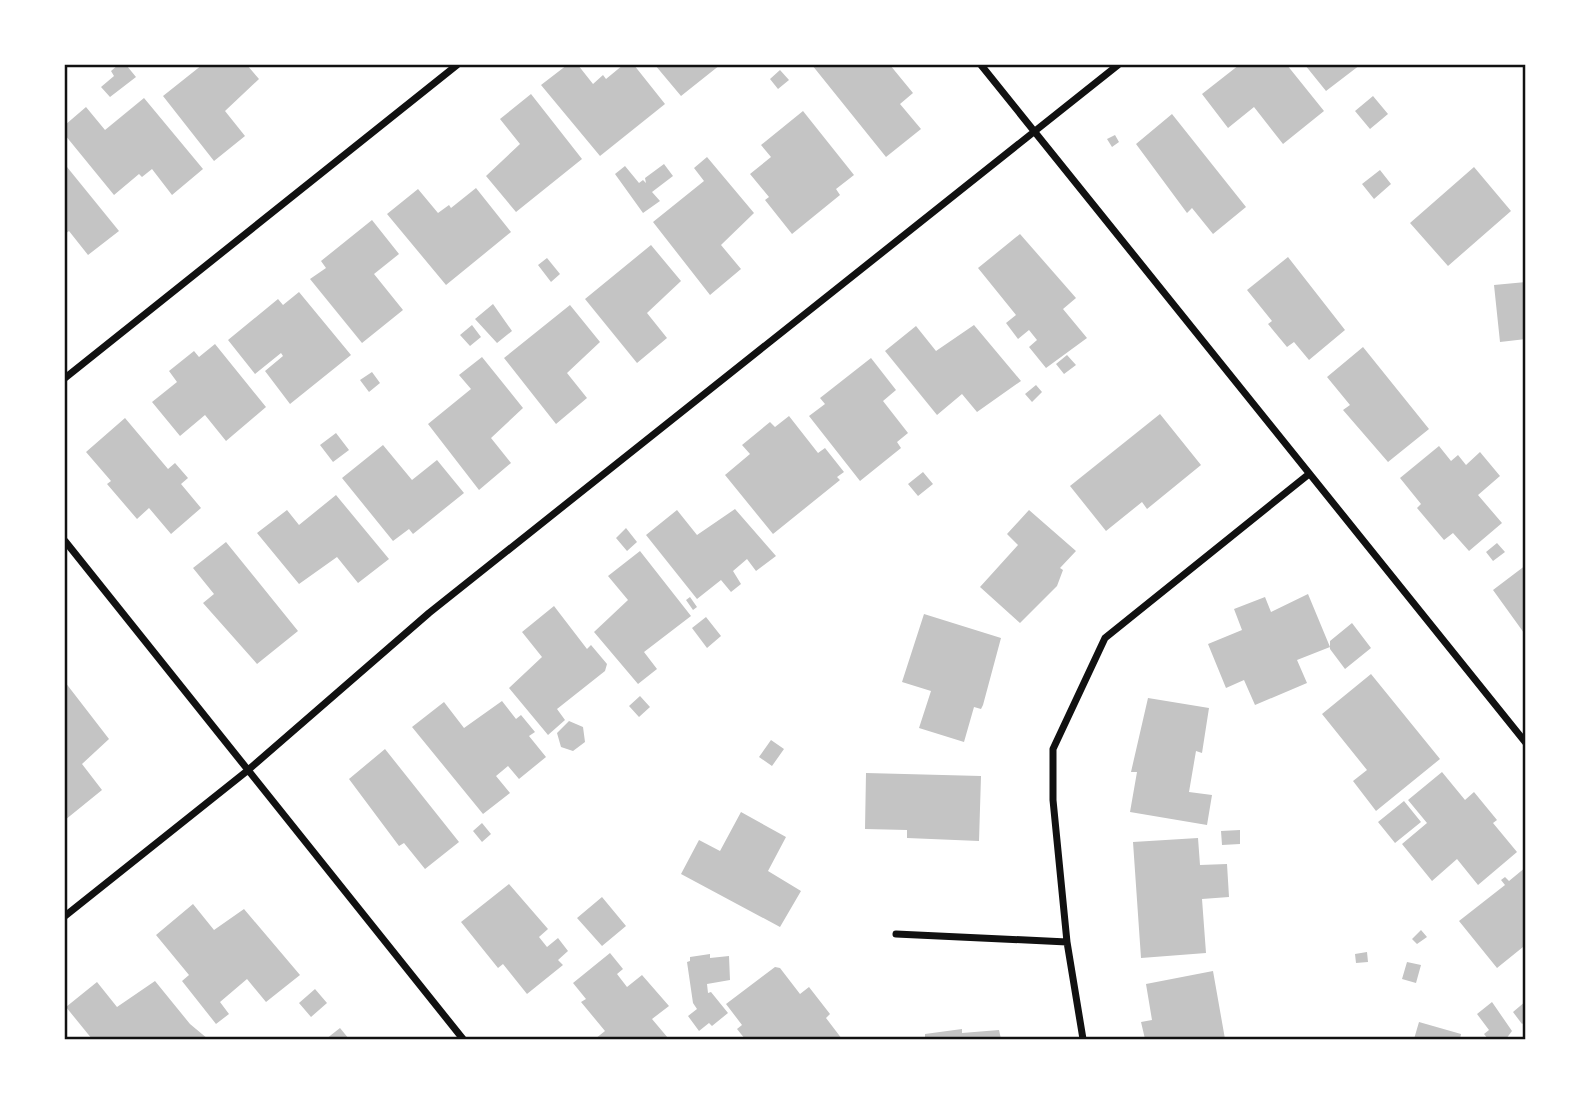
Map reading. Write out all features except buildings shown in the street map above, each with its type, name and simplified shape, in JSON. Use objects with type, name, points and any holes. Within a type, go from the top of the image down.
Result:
[{"type":"street","points":[[65,378],[457,65]]},
{"type":"street","points":[[981,65],[1526,743]]},
{"type":"street","points":[[65,916],[247,771],[429,613],[1118,65]]},
{"type":"street","points":[[1083,1039],[1067,942],[1053,800],[1053,749],[1105,638],[1309,474]]},
{"type":"street","points":[[65,541],[463,1039]]},
{"type":"street","points":[[896,934],[1067,942]]}]
